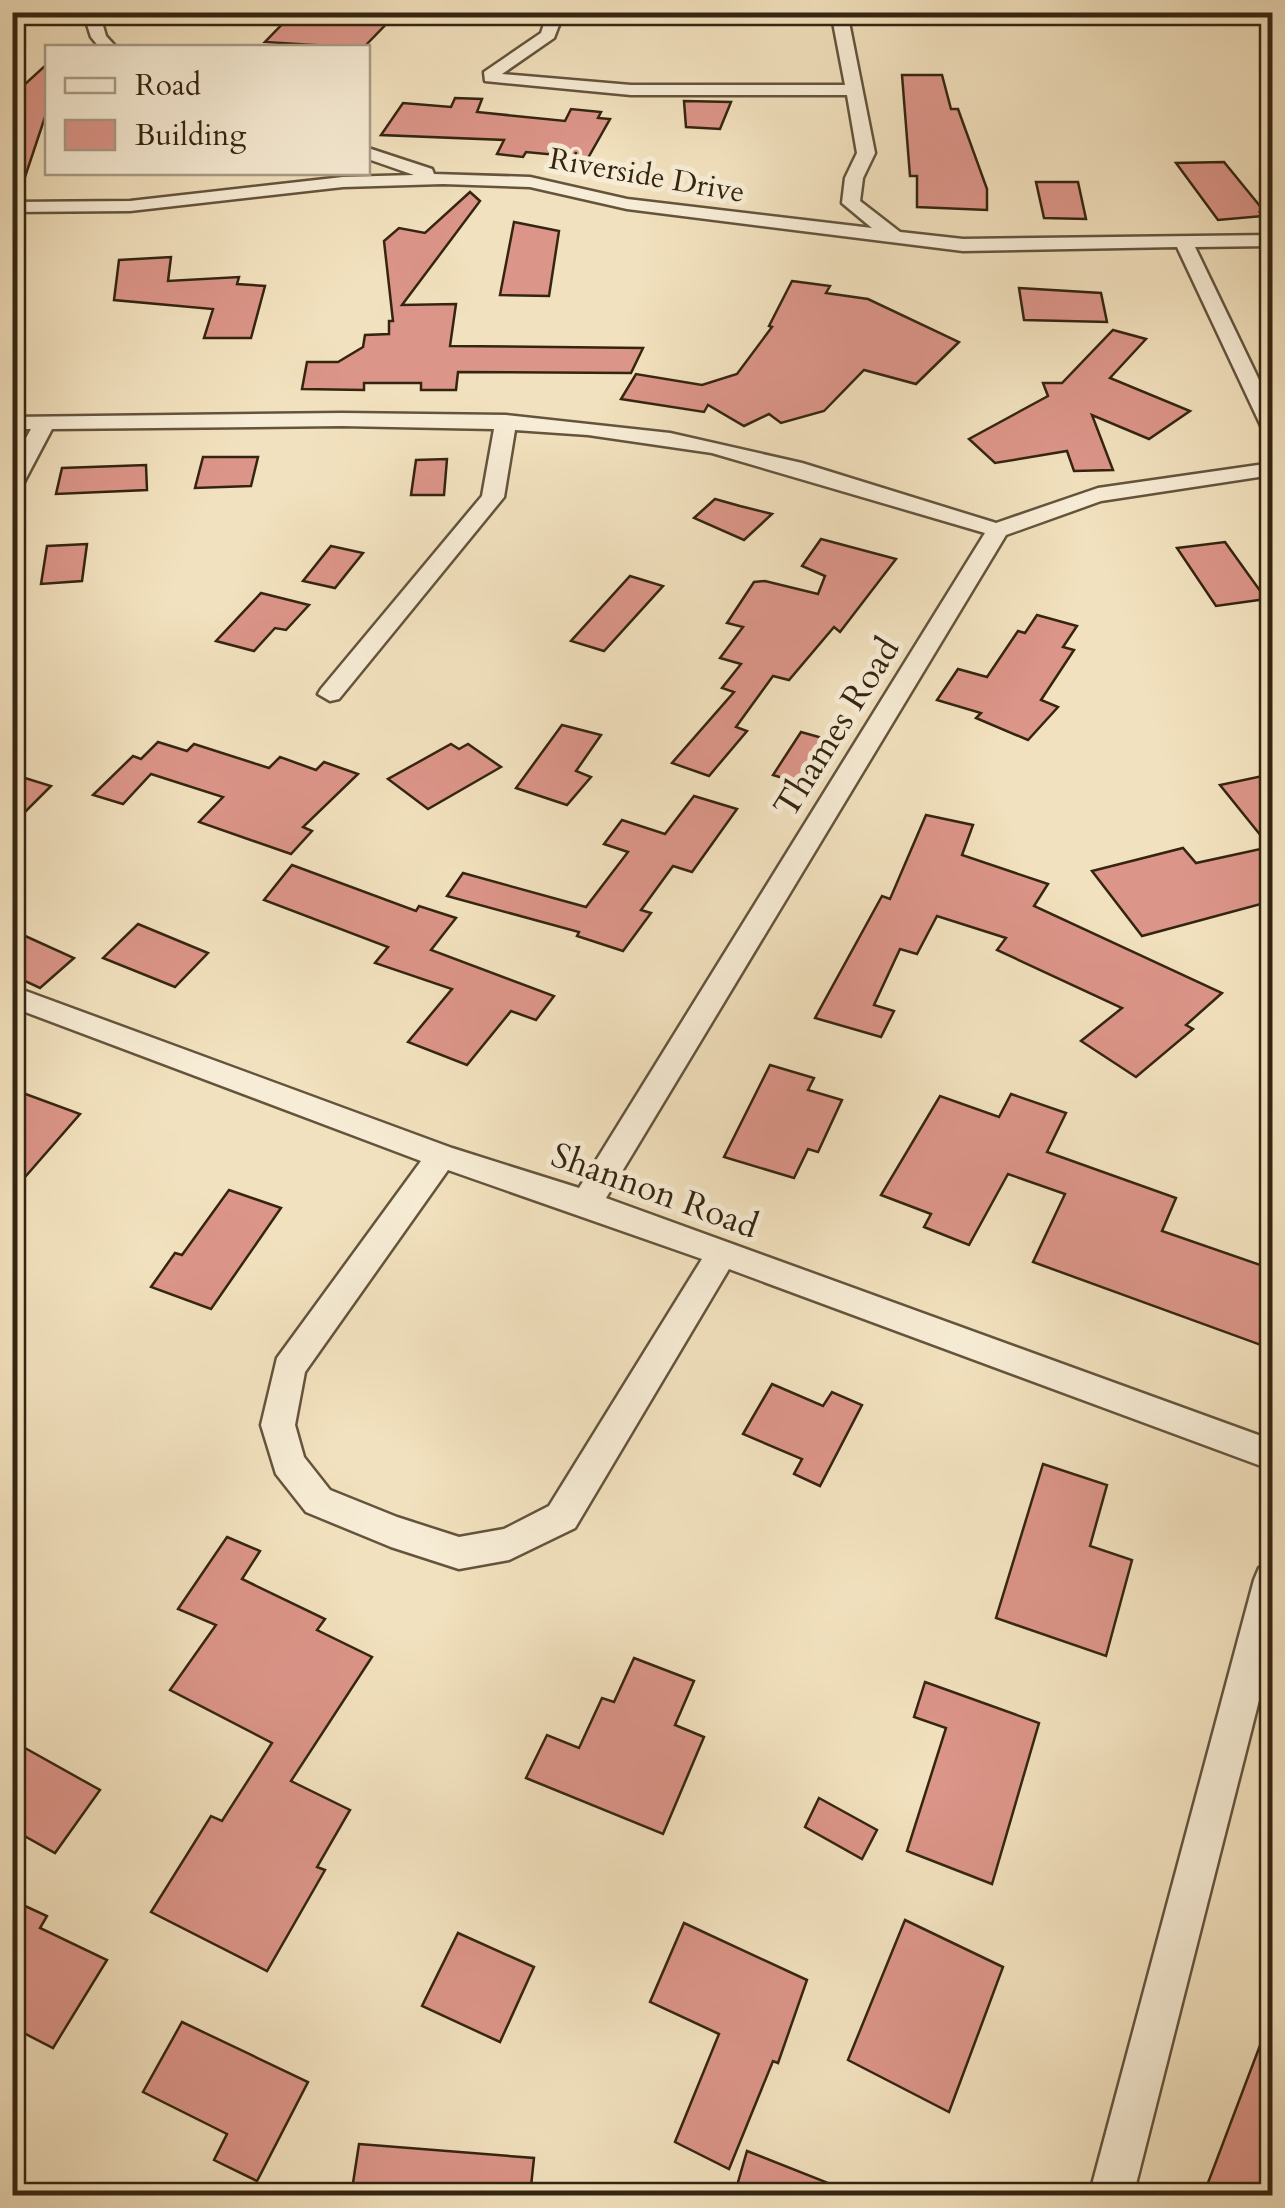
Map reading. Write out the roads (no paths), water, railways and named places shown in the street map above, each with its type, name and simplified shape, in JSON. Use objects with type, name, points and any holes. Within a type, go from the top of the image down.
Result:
[{"type":"street","points":[[91,12],[99,37],[106,45]]},
{"type":"street","points":[[556,12],[548,34],[490,74],[490,78],[631,90],[851,90]]},
{"type":"street","points":[[839,12],[866,153],[854,178],[850,202],[896,239]]},
{"type":"street","points":[[370,155],[443,179]]},
{"type":"street","name":"Riverside Drive","points":[[12,207],[130,206],[343,182],[443,179],[530,182],[628,204],[963,245],[1272,240]]},
{"type":"street","points":[[1184,242],[1272,428]]},
{"type":"street","points":[[12,423],[372,417],[572,426],[694,444],[768,460],[998,530],[1038,511],[1105,490],[1272,469]]},
{"type":"street","points":[[330,694],[493,497],[506,422]]},
{"type":"street","points":[[12,484],[45,423]]},
{"type":"street","name":"Thames Road","points":[[586,1202],[998,530]]},
{"type":"street","name":"Shannon Road","points":[[12,996],[442,1156],[586,1202],[1272,1455]]},
{"type":"street","points":[[442,1156],[289,1368],[278,1425],[288,1463],[318,1501],[458,1554],[509,1544],[562,1516],[722,1253]]},
{"type":"street","points":[[1111,2196],[1272,1580]]}]
